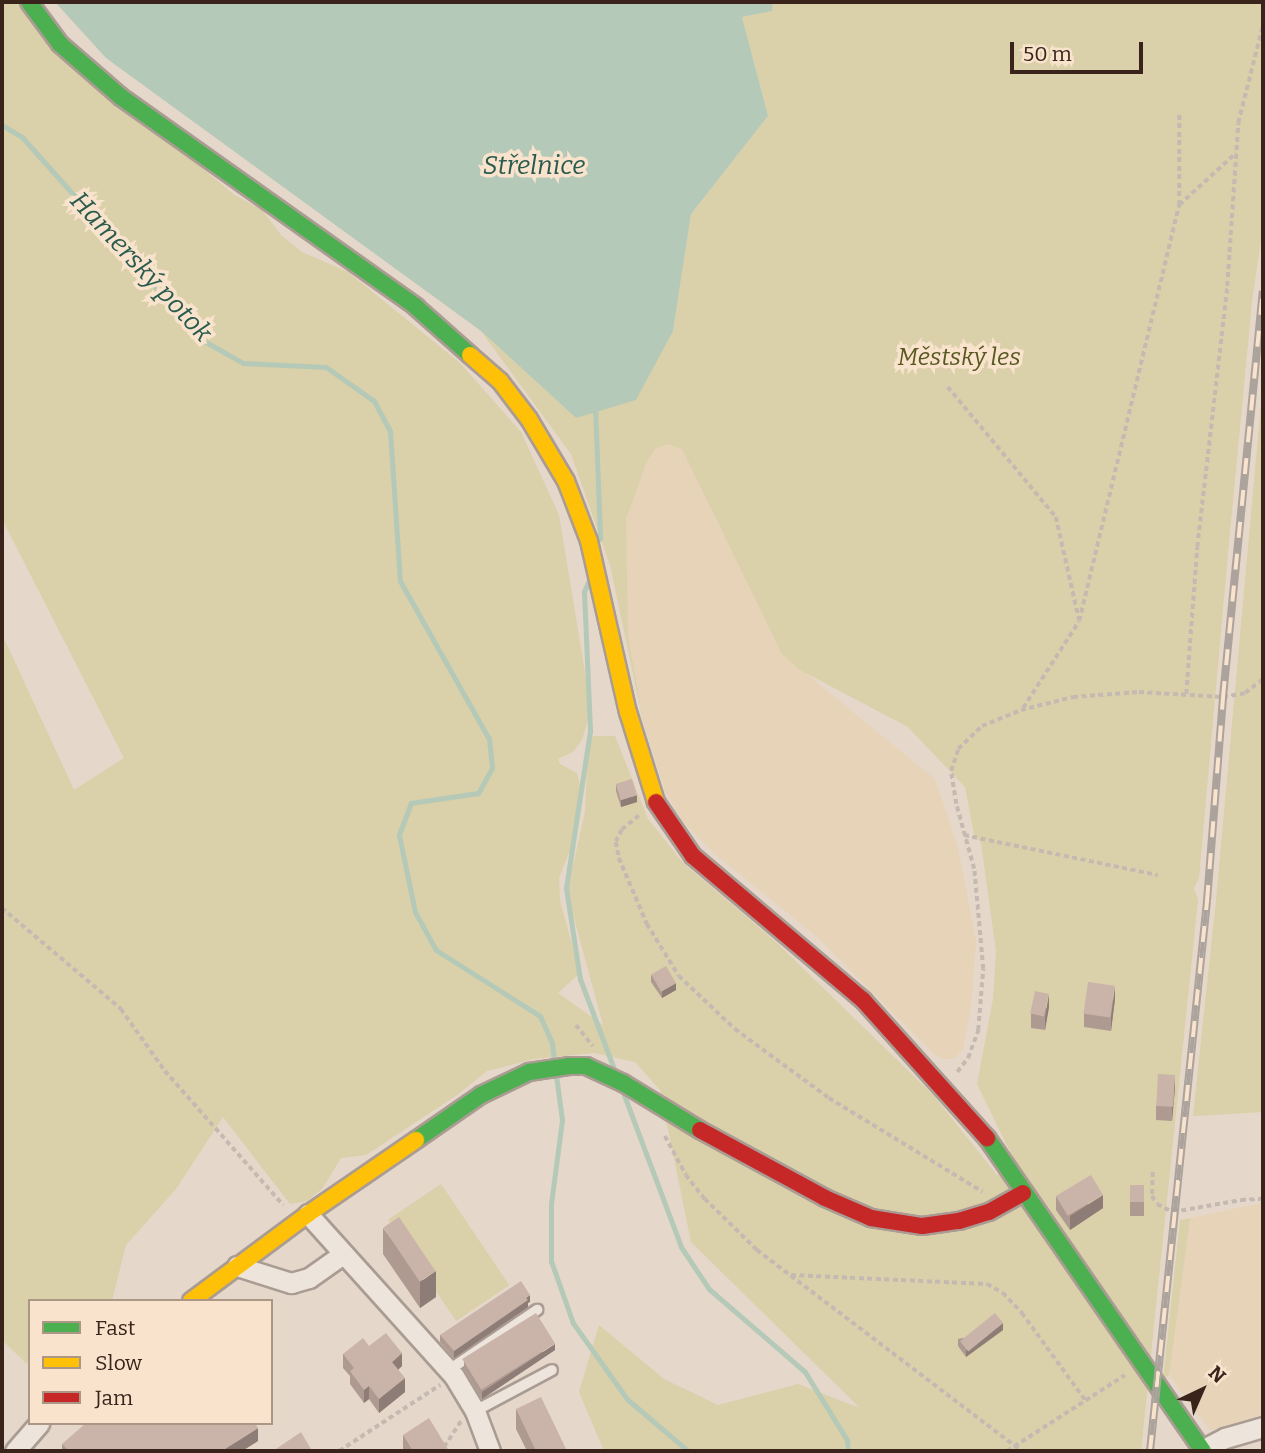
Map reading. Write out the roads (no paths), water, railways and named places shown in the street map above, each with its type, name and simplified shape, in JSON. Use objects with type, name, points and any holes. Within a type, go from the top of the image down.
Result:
[{"type":"street","points":[[29,2],[60,44],[121,97],[416,307],[500,381],[529,419],[566,481],[589,541],[628,712],[657,804],[693,856],[863,1000],[945,1088],[986,1136],[1203,1451],[1225,1438],[1263,1427]]},
{"type":"street","points":[[194,1299],[303,1218],[481,1095],[529,1072],[569,1066],[586,1066],[610,1077],[653,1104],[825,1198],[871,1218],[922,1226],[959,1220],[1003,1204],[1023,1193]]},
{"type":"street","points":[[303,1218],[343,1254],[451,1373],[475,1411],[490,1451]]},
{"type":"street","points":[[237,1266],[291,1283],[309,1278],[343,1254]]},
{"type":"street","points":[[15,1451],[36,1425]]},
{"type":"lane","points":[[451,1373],[537,1310]]},
{"type":"lane","points":[[475,1411],[552,1370]]},
{"type":"water","name":"Střelnice","points":[[55,2],[773,2],[772,11],[742,17],[768,116],[691,214],[673,331],[636,400],[576,418],[481,331],[106,58]]},
{"type":"waterway","name":"Hamerský potok","points":[[2,125],[22,137],[204,341],[243,363],[326,367],[374,401],[390,431],[400,581],[489,739],[492,768],[478,793],[411,803],[399,835],[415,912],[436,950],[540,1016],[552,1043],[554,1061]]},
{"type":"waterway","points":[[595,406],[600,539]]},
{"type":"waterway","points":[[588,582],[584,592],[590,731],[566,888],[580,979],[614,1069]]},
{"type":"waterway","name":"Hamerský potok","points":[[556,1075],[562,1120],[551,1203],[551,1261],[573,1323],[627,1399],[688,1451]]},
{"type":"waterway","points":[[624,1095],[681,1247],[709,1289],[805,1372],[847,1440],[848,1451]]},
{"type":"railway","points":[[1150,1451],[1207,901],[1223,697],[1263,291]]},
{"type":"park label","name":"Městský les","points":[[959,358]]}]
